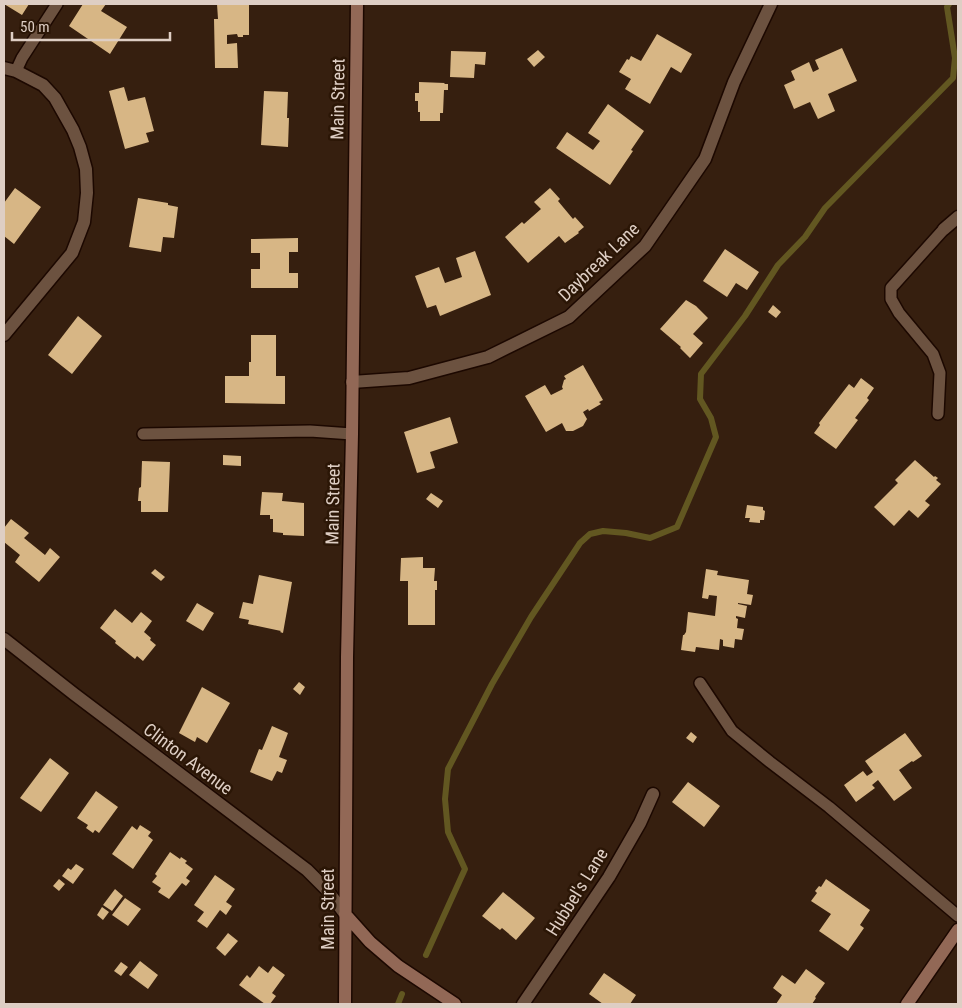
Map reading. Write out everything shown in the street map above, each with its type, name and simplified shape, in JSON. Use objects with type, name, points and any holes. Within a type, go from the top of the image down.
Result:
[{"type":"main road","name":"Main Street","points":[[345,1004],[347,648],[352,434],[357,4]]},
{"type":"main road","points":[[345,914],[370,942],[398,966],[455,1004]]},
{"type":"main road","points":[[907,1004],[958,930]]},
{"type":"street","name":"Daybreak Lane","points":[[352,382],[409,378],[488,357],[569,317],[645,246],[705,159],[734,82],[771,4]]},
{"type":"street","points":[[4,335],[72,253],[84,222],[87,193],[86,169],[80,147],[55,98],[43,85],[10,70]]},
{"type":"street","points":[[944,229],[958,216]]},
{"type":"street","name":"Clinton Avenue","points":[[4,639],[88,706],[307,870],[328,890],[345,914]]},
{"type":"street","name":"Hubbel's Lane","points":[[523,1004],[609,877],[640,823],[653,794]]},
{"type":"lane","points":[[10,70],[22,58],[56,4]]},
{"type":"lane","points":[[938,414],[940,373],[933,354],[899,313],[891,298],[891,288],[944,229]]},
{"type":"lane","points":[[143,434],[310,432],[352,434]]},
{"type":"lane","points":[[700,683],[732,731],[829,807],[958,916]]},
{"type":"building","points":[[4,4],[29,4],[22,15]]},
{"type":"building","points":[[83,4],[106,4],[101,11],[127,27],[110,54],[69,26]]},
{"type":"building","points":[[217,4],[249,4],[249,35],[238,37],[237,34],[227,35],[227,44],[237,43],[238,68],[215,68],[214,19],[218,19]]},
{"type":"building","points":[[657,34],[692,54],[681,73],[671,67],[650,104],[625,89],[631,79],[619,72],[631,56],[641,61]]},
{"type":"building","points":[[842,48],[857,81],[828,94],[835,111],[818,119],[810,102],[794,109],[784,85],[795,80],[791,71],[809,62],[813,72],[819,69],[815,60]]},
{"type":"building","points":[[538,50],[545,57],[534,67],[527,59]]},
{"type":"building","points":[[451,51],[486,52],[485,65],[475,64],[474,78],[450,77]]},
{"type":"building","points":[[419,82],[448,84],[448,90],[444,90],[443,113],[440,113],[440,121],[420,121],[418,101],[415,101],[415,93],[419,93]]},
{"type":"building","points":[[124,87],[128,101],[145,97],[154,131],[146,133],[149,142],[125,149],[109,91]]},
{"type":"building","points":[[264,91],[288,92],[288,147],[261,145]]},
{"type":"building","points":[[608,104],[644,131],[610,185],[556,148],[567,132],[593,150],[600,141],[588,133]]},
{"type":"building","points":[[15,188],[41,207],[14,244],[4,236],[4,203]]},
{"type":"building","points":[[550,188],[573,219],[575,217],[584,227],[565,243],[559,236],[528,263],[505,237],[541,209],[534,202]]},
{"type":"building","points":[[138,198],[168,203],[168,205],[178,207],[174,238],[163,237],[161,252],[129,247]]},
{"type":"building","points":[[298,238],[298,252],[289,252],[289,273],[298,273],[298,288],[251,288],[251,269],[260,269],[260,253],[251,253],[251,239]]},
{"type":"building","points":[[725,249],[759,272],[747,290],[736,283],[727,297],[703,281]]},
{"type":"building","points":[[475,251],[491,295],[440,316],[436,305],[427,308],[415,276],[439,267],[445,283],[462,277],[456,258]]},
{"type":"building","points":[[686,300],[696,306],[708,318],[693,334],[703,343],[690,358],[681,347],[660,329]]},
{"type":"building","points":[[773,305],[781,312],[776,318],[768,312]]},
{"type":"building","points":[[78,316],[102,336],[72,374],[48,355]]},
{"type":"building","points":[[251,335],[276,335],[276,376],[285,376],[285,404],[225,403],[225,376],[249,376]]},
{"type":"building","points":[[583,365],[603,400],[599,402],[601,404],[589,411],[588,409],[583,412],[587,419],[583,426],[573,431],[566,431],[562,423],[546,432],[525,396],[545,385],[551,395],[563,389],[564,380],[566,379],[564,376]]},
{"type":"building","points":[[861,378],[874,388],[867,398],[869,400],[855,418],[858,420],[836,449],[814,433],[820,425],[819,423],[849,384],[854,388]]},
{"type":"building","points":[[450,417],[458,443],[430,452],[435,468],[417,473],[404,432]]},
{"type":"building","points":[[223,455],[241,456],[241,466],[223,465]]},
{"type":"building","points":[[915,460],[934,477],[938,478],[936,480],[941,484],[925,501],[930,505],[918,518],[909,510],[894,526],[874,507],[898,483],[895,480]]},
{"type":"building","points":[[142,461],[170,462],[168,512],[141,512],[141,501],[138,501],[139,488],[141,487]]},
{"type":"building","points":[[262,492],[283,493],[282,501],[304,503],[304,536],[283,535],[283,533],[273,532],[273,519],[270,519],[270,515],[260,515]]},
{"type":"building","points":[[431,493],[443,501],[438,508],[426,499]]},
{"type":"building","points":[[747,505],[763,507],[765,511],[764,520],[760,520],[760,523],[749,522],[750,518],[745,518]]},
{"type":"building","points":[[11,519],[29,533],[24,538],[45,555],[50,548],[60,557],[39,582],[15,562],[20,555],[4,542],[4,528]]},
{"type":"building","points":[[423,557],[423,568],[435,568],[434,581],[437,581],[437,590],[435,590],[435,625],[408,625],[408,581],[400,581],[401,558]]},
{"type":"building","points":[[155,569],[165,577],[161,581],[151,573]]},
{"type":"building","points":[[706,569],[718,571],[717,575],[749,580],[747,594],[753,595],[751,605],[738,603],[747,606],[745,618],[736,616],[738,619],[737,628],[744,629],[742,640],[735,639],[734,648],[723,646],[723,640],[720,639],[719,650],[696,647],[695,652],[681,650],[683,635],[686,632],[688,612],[715,616],[717,596],[709,595],[708,599],[702,598]]},
{"type":"building","points":[[259,575],[292,582],[283,633],[248,624],[249,620],[239,618],[243,602],[253,604]]},
{"type":"building","points":[[197,603],[214,613],[203,631],[186,621]]},
{"type":"building","points":[[115,609],[132,623],[141,612],[152,621],[144,632],[156,645],[143,661],[137,656],[135,659],[100,628]]},
{"type":"building","points":[[299,682],[305,687],[300,695],[293,689]]},
{"type":"building","points":[[202,687],[230,703],[207,743],[197,737],[195,742],[179,733]]},
{"type":"building","points":[[272,726],[288,733],[279,757],[287,760],[282,773],[277,771],[272,781],[250,772],[259,749],[262,750]]},
{"type":"building","points":[[691,732],[697,737],[693,743],[686,738]]},
{"type":"building","points":[[905,733],[922,756],[899,770],[912,788],[894,801],[878,780],[872,785],[875,788],[856,802],[844,785],[863,771],[867,776],[873,772],[865,761]]},
{"type":"building","points":[[50,758],[69,773],[41,812],[20,798]]},
{"type":"building","points":[[688,782],[720,806],[704,827],[672,802]]},
{"type":"building","points":[[96,791],[118,807],[99,833],[95,830],[93,833],[86,828],[88,825],[77,818]]},
{"type":"building","points":[[140,825],[151,832],[148,836],[153,840],[133,869],[112,854],[132,826],[137,830]]},
{"type":"building","points":[[170,852],[180,859],[181,857],[187,861],[185,863],[193,869],[186,878],[190,881],[186,886],[182,883],[169,899],[158,892],[161,888],[152,882],[157,876],[155,874]]},
{"type":"building","points":[[76,864],[84,869],[73,884],[62,876],[68,868],[71,870]]},
{"type":"building","points":[[215,875],[235,889],[226,902],[232,906],[226,915],[220,910],[207,928],[197,921],[204,912],[194,905]]},
{"type":"building","points":[[59,879],[65,884],[59,891],[53,886]]},
{"type":"building","points":[[826,879],[870,910],[860,925],[864,928],[848,951],[819,931],[831,914],[811,901],[817,893],[815,891],[819,886],[821,887]]},
{"type":"building","points":[[115,889],[123,896],[112,911],[103,905]]},
{"type":"building","points":[[503,892],[535,918],[516,940],[502,928],[500,930],[482,916]]},
{"type":"building","points":[[125,898],[141,909],[128,926],[112,915]]},
{"type":"building","points":[[102,907],[109,912],[103,920],[97,915]]},
{"type":"building","points":[[228,933],[238,941],[225,956],[216,948]]},
{"type":"building","points":[[140,961],[158,975],[148,989],[129,975]]},
{"type":"building","points":[[121,962],[128,967],[121,976],[114,971]]},
{"type":"building","points":[[259,966],[268,973],[273,966],[285,975],[272,993],[276,996],[270,1004],[265,1004],[239,985],[247,975],[250,978]]},
{"type":"building","points":[[806,969],[825,983],[812,1004],[776,1004],[782,995],[773,988],[782,975],[795,984]]},
{"type":"building","points":[[604,973],[636,995],[630,1004],[603,1004],[589,994]]},
{"type":"waterway","points":[[426,955],[465,869],[448,832],[445,799],[448,769],[492,684],[531,617],[580,543],[590,534],[603,531],[650,538],[677,527],[716,437],[711,418],[700,399],[701,374],[745,316],[778,265],[805,237],[825,208],[953,78],[955,58],[947,7],[949,4]]},
{"type":"waterway","points":[[398,1004],[402,994]]}]
